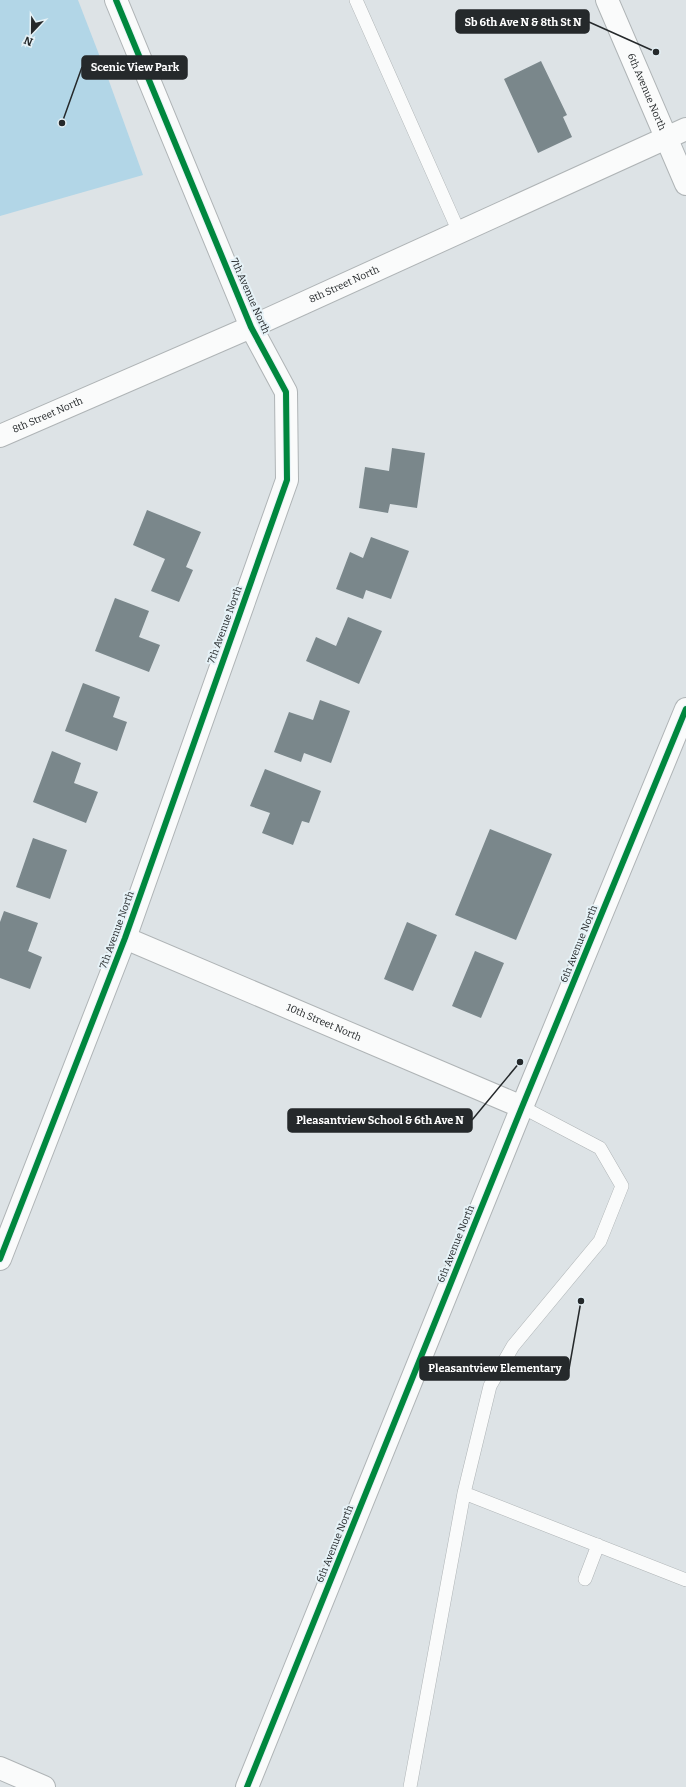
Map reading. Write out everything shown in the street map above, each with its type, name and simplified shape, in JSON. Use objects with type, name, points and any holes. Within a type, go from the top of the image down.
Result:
[{"type":"street","name":"7th Avenue North","points":[[0,1259],[125,938],[287,480],[286,392],[251,327],[116,0]]},
{"type":"street","name":"6th Avenue North","points":[[607,0],[676,134],[686,184]]},
{"type":"street","name":"8th Street North","points":[[0,436],[251,327],[676,134]]},
{"type":"street","name":"6th Avenue North","points":[[247,1787],[522,1107],[686,709]]},
{"type":"street","name":"10th Street North","points":[[125,938],[522,1107]]},
{"type":"street","points":[[0,1768],[44,1787]]},
{"type":"lane","points":[[356,0],[459,232]]},
{"type":"lane","points":[[410,1787],[464,1493],[490,1386],[513,1346],[600,1241],[622,1186],[600,1148],[522,1107]]},
{"type":"lane","points":[[464,1493],[686,1580]]},
{"type":"lane","points":[[585,1579],[598,1545]]},
{"type":"shaded area","points":[[0,0],[78,0],[143,175],[0,216]]},
{"type":"building","points":[[541,61],[567,115],[563,117],[572,137],[538,153],[504,79]]},
{"type":"building","points":[[392,448],[425,453],[417,508],[390,504],[388,513],[359,508],[365,467],[389,471]]},
{"type":"building","points":[[147,510],[201,532],[186,567],[193,570],[179,602],[151,591],[165,559],[133,545]]},
{"type":"building","points":[[371,537],[409,551],[391,599],[366,590],[363,599],[336,589],[350,552],[363,558]]},
{"type":"building","points":[[115,598],[149,611],[139,637],[160,645],[149,672],[95,651]]},
{"type":"building","points":[[348,617],[382,631],[359,684],[306,661],[316,637],[336,646]]},
{"type":"building","points":[[83,683],[120,697],[113,717],[127,722],[117,751],[65,731]]},
{"type":"building","points":[[320,700],[350,711],[331,763],[304,753],[301,762],[274,752],[289,712],[313,720]]},
{"type":"building","points":[[52,751],[81,763],[74,783],[98,792],[86,823],[33,802]]},
{"type":"building","points":[[265,769],[321,791],[309,823],[302,821],[293,845],[262,833],[270,813],[250,806]]},
{"type":"building","points":[[490,829],[552,854],[516,940],[455,915]]},
{"type":"building","points":[[33,838],[67,850],[50,899],[16,887]]},
{"type":"building","points":[[4,911],[38,923],[28,951],[42,957],[30,989],[0,978],[0,922]]},
{"type":"building","points":[[407,922],[437,935],[413,991],[384,979]]},
{"type":"building","points":[[475,951],[504,963],[481,1018],[452,1006]]},
{"type":"cycle path","points":[[0,1259],[125,938],[287,480],[286,392],[251,327],[116,0]]},
{"type":"cycle path","points":[[247,1787],[522,1107],[686,709]]},
{"type":"place","name":"Sb 6th Ave N & 8th St N","points":[[656,52]]},
{"type":"place","name":"Scenic View Park","points":[[62,123]]},
{"type":"place","name":"Pleasantview School & 6th Ave N","points":[[520,1062]]},
{"type":"place","name":"Pleasantview Elementary","points":[[581,1301]]}]
